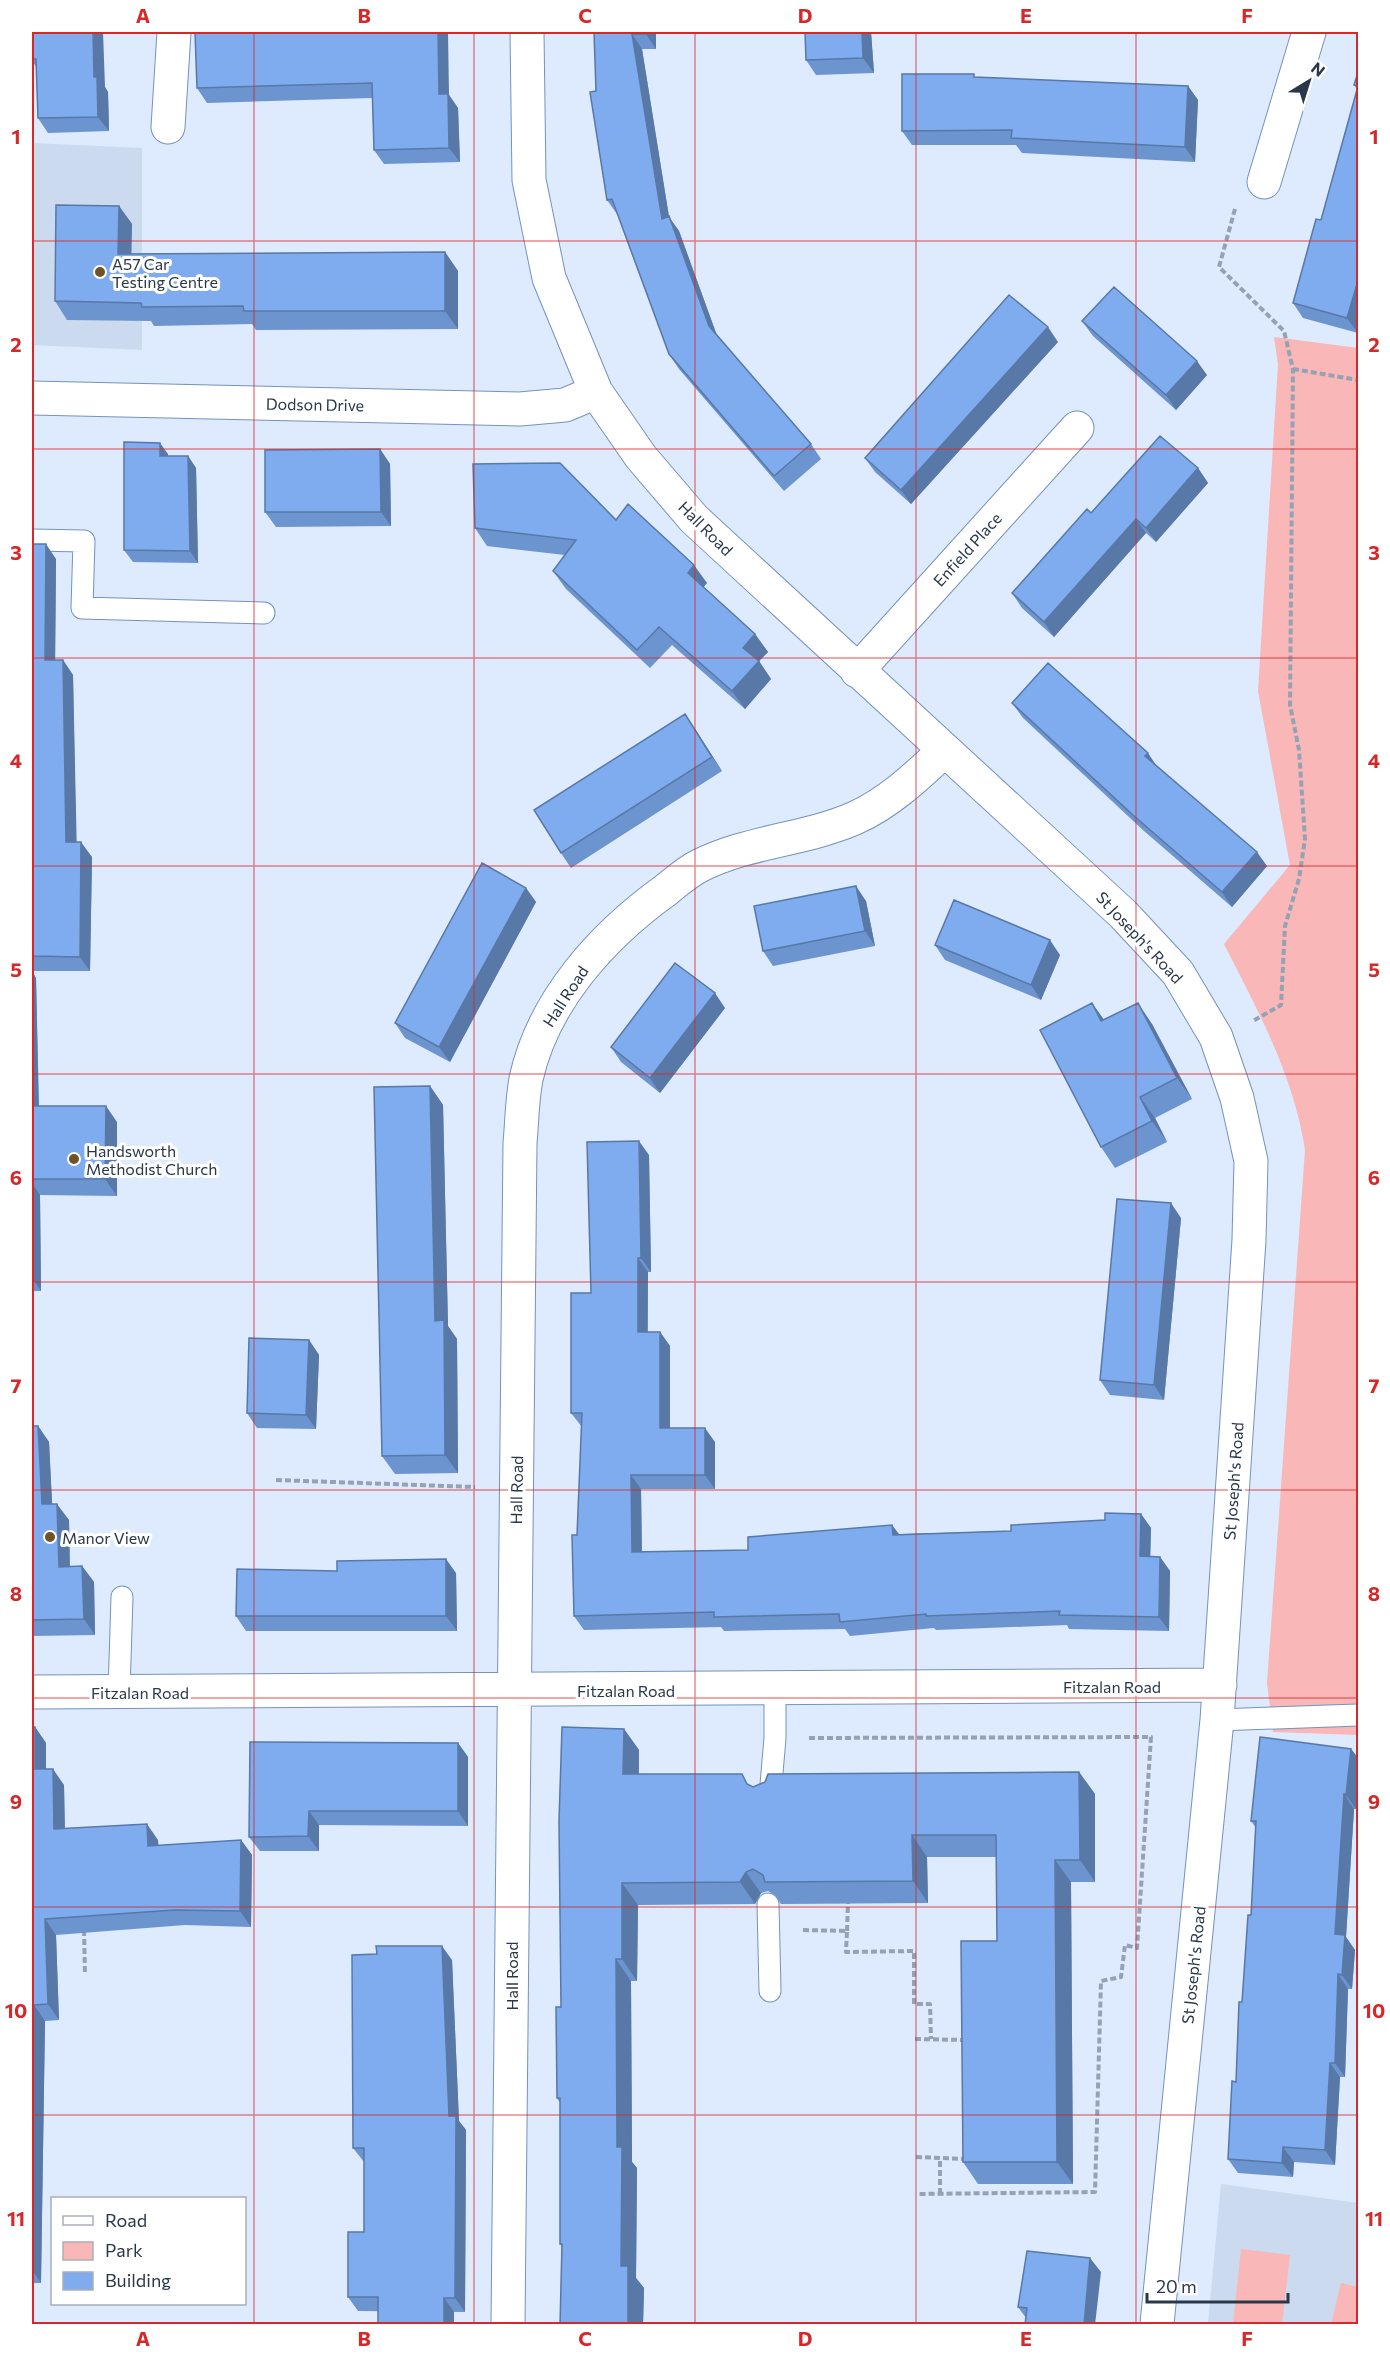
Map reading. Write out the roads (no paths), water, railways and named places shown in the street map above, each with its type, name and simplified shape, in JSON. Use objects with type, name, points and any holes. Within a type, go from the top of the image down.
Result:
[{"type":"street","points":[[168,127],[174,32]]},
{"type":"street","name":"Hall Road","points":[[508,2325],[520,1143],[526,1080],[547,1019],[581,968],[637,910],[698,866],[755,845],[812,833],[856,818],[904,788],[945,750],[856,671],[694,519],[641,457],[596,392],[549,278],[529,180],[527,32]]},
{"type":"street","points":[[1264,182],[1309,32],[1293,32]]},
{"type":"street","name":"Dodson Drive","points":[[32,398],[520,409],[565,405],[596,392]]},
{"type":"street","name":"Enfield Place","points":[[856,671],[1077,428]]},
{"type":"street","name":"St Joseph's Road","points":[[945,750],[1123,914],[1178,973],[1216,1037],[1237,1098],[1251,1161],[1249,1240],[1220,1685],[1158,2325]]},
{"type":"street","name":"Fitzalan Road","points":[[32,1692],[513,1691],[1220,1685]]},
{"type":"lane","points":[[32,540],[84,541],[82,609],[264,613]]},
{"type":"lane","points":[[119,1692],[122,1597]]},
{"type":"lane","points":[[770,1796],[775,1738],[775,1689]]},
{"type":"lane","points":[[1217,1720],[1359,1715]]},
{"type":"lane","points":[[768,1904],[770,1991]]},
{"type":"place","name":"A57 Car Testing Centre","points":[[100,272]]},
{"type":"place","name":"Handsworth Methodist Church","points":[[74,1159]]},
{"type":"place","name":"Manor View","points":[[50,1537]]}]
